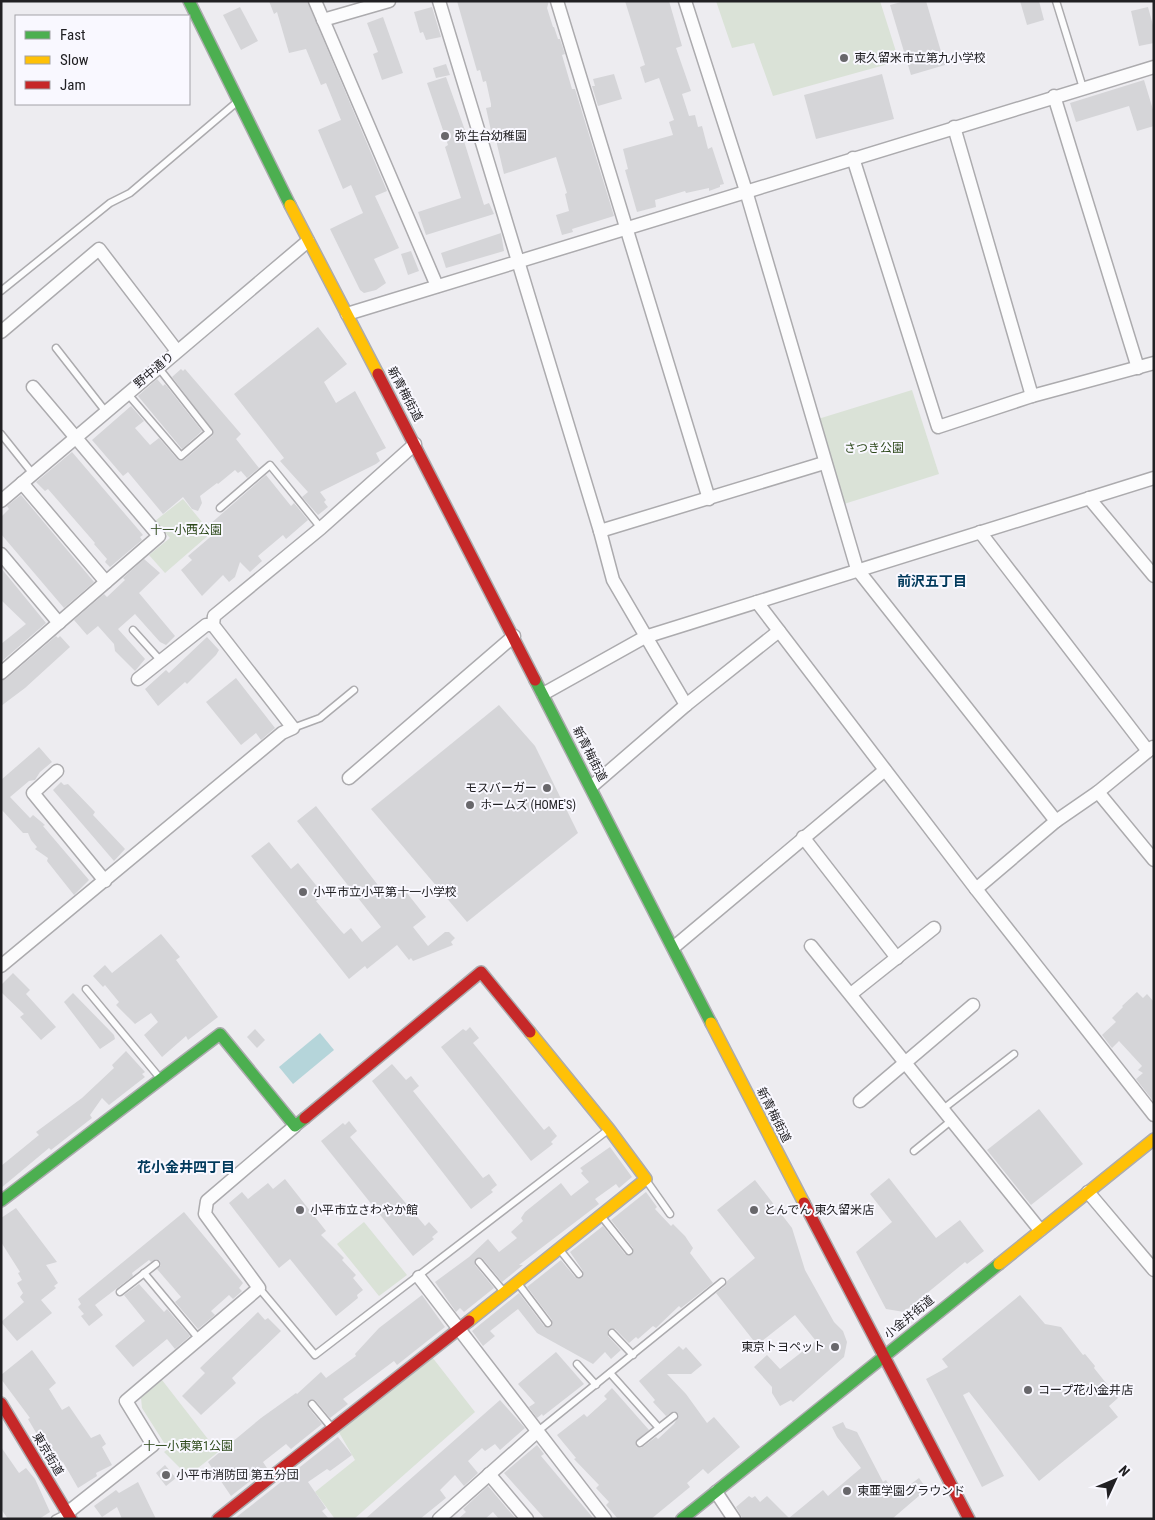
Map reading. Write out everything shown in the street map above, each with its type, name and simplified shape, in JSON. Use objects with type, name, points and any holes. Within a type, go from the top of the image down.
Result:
[{"type":"main road","name":"新青梅街道","points":[[189,1],[237,102],[308,241],[415,444],[969,1519]]},
{"type":"main road","points":[[1,1201],[220,1034],[295,1126],[482,972],[609,1129],[646,1179],[332,1428],[232,1512],[218,1519]]},
{"type":"main road","name":"小金井街道","points":[[682,1519],[883,1355],[1154,1139]]},
{"type":"main road","name":"東京街道","points":[[1,1403],[5,1418],[69,1516]]},
{"type":"street","points":[[315,1],[437,286]]},
{"type":"street","points":[[323,20],[389,1]]},
{"type":"street","points":[[440,1],[600,531],[612,580],[686,705]]},
{"type":"street","points":[[557,1],[709,499]]},
{"type":"street","points":[[685,1],[746,190],[824,463],[857,569],[1056,821]]},
{"type":"street","points":[[347,314],[1054,96],[1153,69]]},
{"type":"street","points":[[1054,96],[1138,368]]},
{"type":"street","points":[[954,127],[1032,396]]},
{"type":"street","points":[[854,158],[938,427],[1032,396],[1154,363]]},
{"type":"street","name":"野中通り","points":[[1,501],[308,241]]},
{"type":"street","points":[[1,332],[99,249],[177,350]]},
{"type":"street","points":[[1,674],[159,536],[33,387]]},
{"type":"street","points":[[1,966],[282,733],[293,728],[213,625],[214,616],[321,528],[415,444]]},
{"type":"street","points":[[600,531],[824,463]]},
{"type":"street","points":[[543,694],[645,637],[857,569],[1154,478]]},
{"type":"street","points":[[22,483],[106,582]]},
{"type":"street","points":[[1089,498],[1154,576]]},
{"type":"street","points":[[976,889],[1056,821],[1098,792],[1151,749],[980,532]]},
{"type":"street","points":[[1,554],[59,623]]},
{"type":"street","points":[[757,602],[976,889],[1154,1115]]},
{"type":"street","points":[[138,680],[206,625],[213,625]]},
{"type":"street","points":[[591,787],[686,705],[779,631]]},
{"type":"street","points":[[349,778],[514,636]]},
{"type":"street","points":[[674,947],[885,770]]},
{"type":"street","points":[[57,771],[33,793],[105,881]]},
{"type":"street","points":[[1098,792],[1154,860]]},
{"type":"street","points":[[803,837],[898,958]]},
{"type":"street","points":[[850,994],[934,928]]},
{"type":"street","points":[[811,946],[1040,1230]]},
{"type":"street","points":[[860,1101],[973,1006]]},
{"type":"street","points":[[69,1516],[153,1445],[126,1401],[259,1288],[205,1214],[207,1201],[295,1126]]},
{"type":"street","points":[[1088,1192],[1154,1270]]},
{"type":"street","points":[[419,1276],[605,1519]]},
{"type":"street","points":[[439,1519],[538,1431]]},
{"type":"street","points":[[489,1474],[528,1519]]},
{"type":"street","points":[[716,1492],[734,1519]]},
{"type":"lane","points":[[1056,1],[1082,88]]},
{"type":"lane","points":[[1059,10],[1063,1]]},
{"type":"lane","points":[[1,291],[110,202],[130,193],[237,102]]},
{"type":"lane","points":[[56,348],[106,412]]},
{"type":"lane","points":[[127,393],[181,456],[209,432],[158,367]]},
{"type":"lane","points":[[1,434],[33,474]]},
{"type":"lane","points":[[220,508],[270,465],[321,528]]},
{"type":"lane","points":[[133,630],[161,661]]},
{"type":"lane","points":[[293,728],[320,718],[354,690]]},
{"type":"lane","points":[[86,989],[160,1078]]},
{"type":"lane","points":[[943,1109],[1014,1054]]},
{"type":"lane","points":[[914,1151],[952,1120]]},
{"type":"lane","points":[[259,1288],[315,1355],[609,1129]]},
{"type":"lane","points":[[646,1179],[670,1214]]},
{"type":"lane","points":[[600,1215],[628,1251]]},
{"type":"lane","points":[[559,1248],[579,1274]]},
{"type":"lane","points":[[480,1262],[504,1292]]},
{"type":"lane","points":[[120,1292],[156,1264]]},
{"type":"lane","points":[[144,1273],[198,1339]]},
{"type":"lane","points":[[517,1282],[548,1323]]},
{"type":"lane","points":[[538,1431],[722,1282]]},
{"type":"lane","points":[[612,1333],[633,1355]]},
{"type":"lane","points":[[577,1364],[596,1385]]},
{"type":"lane","points":[[610,1373],[659,1428]]},
{"type":"lane","points":[[312,1404],[332,1428]]},
{"type":"lane","points":[[640,1443],[674,1416]]},
{"type":"lane","points":[[55,1519],[69,1516]]},
{"type":"green space","points":[[716,1],[880,1],[899,61],[773,96],[754,43],[732,48]]},
{"type":"green space","name":"さつき公園","points":[[912,390],[939,474],[844,504],[818,419]]},
{"type":"green space","name":"十一小西公園","points":[[183,499],[211,533],[165,573],[149,555],[170,538],[155,521]]},
{"type":"green space","points":[[364,1222],[407,1275],[379,1296],[337,1244]]},
{"type":"green space","points":[[432,1357],[475,1412],[354,1519],[335,1519],[315,1492],[355,1460],[337,1429]]},
{"type":"green space","name":"十一小東第1公園","points":[[162,1380],[218,1452],[188,1476],[164,1452],[168,1449],[142,1408],[141,1398]]},
{"type":"water","points":[[320,1033],[334,1050],[293,1084],[279,1067]]},
{"type":"building","points":[[269,1],[307,1],[387,191],[375,196],[399,248],[374,259],[386,283],[376,290],[364,293],[360,290],[330,229],[363,213],[351,185],[343,189],[318,130],[341,120],[326,83],[321,85],[306,49],[289,53],[277,12],[274,14]]},
{"type":"building","points":[[457,1],[549,1],[547,8],[565,54],[562,55],[572,89],[575,89],[614,216],[572,229],[573,232],[562,235],[556,215],[569,211],[565,194],[567,193],[556,157],[504,174],[496,140],[493,140],[486,108],[491,107],[491,104],[486,81],[483,82],[480,70],[477,71]]},
{"type":"building","points":[[625,1],[669,1],[682,46],[676,48],[691,91],[682,94],[689,116],[695,115],[698,127],[702,126],[708,149],[712,147],[724,184],[709,191],[709,188],[686,193],[685,191],[655,200],[656,207],[637,212],[625,170],[628,169],[623,149],[673,135],[669,122],[674,120],[659,78],[645,83],[640,67],[645,65]]},
{"type":"building","points":[[905,1],[926,1],[945,65],[911,75],[890,5]]},
{"type":"building","points":[[1020,1],[1039,1],[1044,20],[1027,25]]},
{"type":"building","points":[[240,7],[258,41],[241,50],[223,15]]},
{"type":"building","points":[[432,7],[441,37],[426,40],[423,32],[420,33],[414,12]]},
{"type":"building","points":[[1148,7],[1154,29],[1154,43],[1139,46],[1131,11]]},
{"type":"building","points":[[383,17],[403,73],[382,80],[373,54],[378,52],[367,23]]},
{"type":"building","points":[[446,64],[450,75],[436,78],[433,68]]},
{"type":"building","points":[[614,74],[622,99],[598,106],[592,86],[595,86],[593,79]]},
{"type":"building","points":[[882,74],[894,119],[816,139],[804,95]]},
{"type":"building","points":[[446,77],[467,136],[463,138],[484,205],[489,203],[494,214],[426,235],[418,212],[461,198],[445,147],[448,145],[427,83]]},
{"type":"building","points":[[1144,80],[1154,113],[1154,126],[1137,131],[1129,106],[1076,122],[1070,103]]},
{"type":"building","points":[[501,233],[504,251],[446,268],[441,253]]},
{"type":"building","points":[[411,251],[419,271],[408,275],[401,254]]},
{"type":"building","points":[[318,327],[347,364],[324,382],[336,403],[355,391],[386,448],[376,453],[380,461],[376,464],[320,492],[326,500],[324,502],[328,507],[318,515],[302,497],[308,492],[280,461],[284,458],[234,394]]},
{"type":"building","points":[[181,369],[183,371],[185,369],[241,434],[236,439],[259,468],[247,478],[241,471],[238,473],[235,470],[200,496],[202,503],[198,511],[192,509],[183,497],[163,514],[128,472],[123,476],[92,440],[131,406],[144,421],[135,428],[150,445],[159,438],[178,460],[184,460],[212,436],[214,432],[172,377]]},
{"type":"building","points":[[157,379],[163,386],[165,384],[202,431],[182,449],[138,396]]},
{"type":"building","points":[[72,452],[143,535],[140,537],[142,540],[110,567],[105,562],[107,559],[95,543],[48,489],[45,491],[36,482]]},
{"type":"building","points":[[266,475],[291,506],[294,503],[308,520],[286,539],[283,535],[258,556],[262,561],[250,572],[240,562],[235,577],[229,582],[223,575],[202,596],[181,570],[192,560],[188,556],[215,533],[209,525]]},
{"type":"building","points":[[21,495],[94,582],[64,608],[1,534],[1,517],[9,509],[7,506]]},
{"type":"building","points":[[144,559],[160,573],[139,593],[175,636],[166,645],[160,642],[135,614],[118,629],[145,659],[135,671],[115,651],[114,644],[98,626],[87,635],[74,620],[104,594],[107,597],[125,580],[123,578]]},
{"type":"building","points":[[1,568],[46,623],[1,662],[1,644],[26,624],[1,600]]},
{"type":"building","points":[[56,636],[58,638],[60,636],[70,647],[25,688],[1,706],[1,681],[6,679]]},
{"type":"building","points":[[207,637],[219,650],[216,655],[187,684],[185,682],[158,706],[145,689],[166,670],[169,673]]},
{"type":"building","points":[[236,678],[275,728],[261,740],[256,733],[241,745],[206,702]]},
{"type":"building","points":[[499,705],[535,746],[578,833],[467,922],[371,809]]},
{"type":"building","points":[[39,747],[52,762],[40,772],[35,780],[29,781],[10,797],[30,818],[33,815],[45,825],[43,826],[89,880],[74,895],[47,861],[48,858],[35,849],[37,847],[28,833],[23,833],[1,809],[1,780]]},
{"type":"building","points":[[61,782],[64,785],[68,784],[95,812],[93,815],[125,849],[114,861],[53,790]]},
{"type":"building","points":[[316,806],[385,894],[393,886],[403,896],[407,893],[426,917],[413,927],[428,946],[445,932],[449,932],[455,938],[451,942],[453,945],[413,961],[411,958],[409,960],[397,945],[367,969],[365,966],[349,979],[251,856],[269,842],[291,869],[298,863],[324,895],[316,901],[344,934],[351,928],[362,942],[381,927],[297,821]]},
{"type":"building","points":[[161,934],[180,957],[176,960],[218,1017],[188,1040],[186,1036],[162,1057],[144,1035],[158,1022],[151,1013],[135,1024],[116,1005],[119,1002],[105,985],[103,987],[93,976],[105,965],[112,973]]},
{"type":"building","points":[[13,973],[30,990],[26,994],[56,1027],[41,1040],[20,1017],[24,1014],[1,992],[1,985]]},
{"type":"building","points":[[1137,992],[1143,998],[1147,994],[1154,1002],[1154,1102],[1136,1079],[1143,1073],[1138,1070],[1142,1066],[1119,1041],[1112,1048],[1102,1035],[1116,1022],[1112,1018]]},
{"type":"building","points":[[73,993],[114,1035],[115,1039],[100,1049],[64,1002]]},
{"type":"building","points":[[470,1027],[479,1038],[473,1043],[544,1130],[549,1126],[557,1136],[551,1142],[553,1144],[531,1161],[441,1047],[463,1029],[466,1031]]},
{"type":"building","points":[[255,1029],[265,1040],[257,1048],[247,1037]]},
{"type":"building","points":[[126,1051],[145,1072],[142,1074],[145,1077],[109,1105],[102,1098],[90,1115],[92,1118],[51,1150],[49,1148],[1,1188],[1,1166],[39,1135],[36,1132],[82,1098],[114,1068],[112,1065]]},
{"type":"building","points":[[392,1064],[406,1080],[411,1076],[419,1086],[413,1091],[483,1178],[489,1174],[497,1185],[491,1190],[493,1192],[471,1209],[372,1081]]},
{"type":"building","points":[[1039,1109],[1083,1164],[1031,1205],[987,1150]]},
{"type":"building","points":[[349,1121],[357,1131],[350,1137],[425,1226],[429,1222],[438,1232],[432,1237],[434,1239],[413,1256],[321,1141],[343,1123],[345,1125]]},
{"type":"building","points":[[610,1147],[632,1177],[619,1188],[616,1184],[595,1199],[599,1204],[519,1265],[523,1265],[502,1282],[482,1258],[476,1258],[475,1265],[494,1288],[464,1312],[460,1308],[456,1312],[435,1282],[469,1257],[488,1239],[499,1252],[517,1238],[511,1232],[523,1221],[521,1218],[525,1212],[561,1183],[571,1196],[589,1182],[581,1173],[583,1171],[580,1168]]},
{"type":"building","points":[[889,1178],[936,1238],[960,1220],[984,1251],[967,1264],[965,1262],[904,1312],[886,1309],[856,1252],[892,1222],[870,1194]]},
{"type":"building","points":[[285,1179],[326,1231],[321,1235],[344,1258],[342,1260],[356,1275],[353,1278],[363,1290],[357,1295],[358,1298],[336,1316],[290,1259],[279,1268],[229,1203],[242,1192],[248,1199],[268,1183],[273,1189]]},
{"type":"building","points":[[755,1180],[792,1228],[805,1270],[834,1322],[843,1331],[847,1342],[844,1357],[793,1402],[791,1400],[780,1406],[772,1393],[772,1387],[754,1367],[767,1355],[780,1369],[816,1341],[795,1315],[757,1345],[716,1293],[725,1286],[727,1281],[755,1258],[717,1210]]},
{"type":"building","points":[[646,1192],[657,1207],[655,1209],[671,1226],[673,1224],[685,1236],[693,1248],[690,1253],[713,1283],[681,1308],[679,1306],[656,1328],[653,1326],[638,1339],[636,1337],[629,1343],[615,1329],[609,1329],[608,1336],[621,1350],[611,1359],[605,1352],[593,1364],[537,1333],[518,1309],[490,1331],[495,1336],[483,1346],[472,1331],[519,1293],[544,1326],[551,1327],[552,1320],[527,1287],[561,1260],[575,1277],[582,1278],[583,1271],[570,1252],[603,1226],[625,1254],[632,1255],[633,1248],[611,1220]]},
{"type":"building","points":[[16,1208],[57,1262],[46,1265],[58,1283],[54,1286],[56,1288],[41,1300],[52,1313],[17,1341],[1,1322],[24,1302],[20,1297],[23,1293],[17,1283],[22,1280],[18,1273],[20,1272],[1,1242],[1,1218]]},
{"type":"building","points":[[184,1212],[243,1283],[239,1288],[242,1291],[233,1299],[229,1295],[211,1311],[215,1315],[198,1329],[175,1302],[181,1297],[157,1269],[161,1265],[160,1261],[156,1259],[151,1262],[149,1260],[132,1273],[133,1276],[95,1305],[103,1315],[89,1326],[81,1316],[84,1314],[78,1307],[81,1304],[78,1299]]},
{"type":"building","points":[[139,1284],[164,1312],[167,1309],[190,1336],[175,1349],[167,1339],[133,1367],[115,1346],[145,1321],[124,1295]]},
{"type":"building","points":[[422,1295],[445,1327],[397,1365],[394,1361],[343,1399],[348,1404],[330,1418],[315,1400],[309,1400],[308,1407],[322,1424],[291,1449],[286,1444],[263,1462],[267,1468],[231,1496],[208,1462],[261,1418],[297,1394],[321,1372],[326,1378],[356,1356],[355,1354],[379,1328]]},
{"type":"building","points":[[1020,1295],[1045,1324],[1061,1327],[1083,1355],[1085,1354],[1095,1366],[1094,1368],[1118,1398],[1109,1406],[1118,1417],[1039,1481],[969,1392],[963,1395],[1004,1476],[982,1487],[926,1379],[948,1367],[942,1359]]},
{"type":"building","points":[[258,1312],[265,1320],[268,1318],[281,1331],[232,1378],[236,1383],[201,1415],[182,1396],[205,1373],[200,1368]]},
{"type":"building","points":[[679,1346],[683,1350],[686,1347],[702,1365],[691,1374],[667,1374],[686,1394],[707,1423],[714,1417],[740,1447],[708,1474],[703,1469],[687,1483],[690,1487],[651,1519],[618,1519],[606,1505],[609,1502],[596,1488],[599,1485],[574,1459],[576,1458],[557,1435],[584,1414],[587,1417],[607,1399],[604,1396],[612,1388],[649,1430],[636,1441],[636,1446],[641,1448],[656,1437],[658,1439],[674,1424],[679,1415],[674,1411],[666,1416],[653,1402],[655,1400],[639,1381]]},
{"type":"building","points":[[32,1350],[56,1383],[49,1389],[62,1410],[69,1406],[91,1438],[100,1434],[106,1444],[102,1447],[112,1465],[96,1473],[97,1476],[78,1488],[63,1462],[55,1465],[28,1419],[30,1418],[1,1379],[1,1375]]},
{"type":"building","points":[[556,1352],[584,1384],[543,1416],[542,1414],[537,1418],[529,1407],[535,1403],[518,1384]]},
{"type":"building","points":[[500,1400],[525,1428],[500,1450],[495,1444],[485,1451],[482,1448],[468,1461],[478,1473],[464,1486],[455,1475],[440,1490],[446,1498],[420,1519],[365,1519]]},
{"type":"building","points":[[843,1422],[846,1428],[857,1432],[883,1482],[886,1480],[896,1495],[919,1478],[926,1488],[920,1495],[892,1519],[743,1519],[736,1507],[749,1496],[752,1498],[755,1496],[760,1502],[767,1496],[789,1518],[823,1490],[828,1496],[861,1468],[837,1437],[832,1427]]},
{"type":"building","points":[[338,1437],[352,1455],[330,1471],[327,1469],[308,1482],[326,1508],[322,1511],[329,1519],[234,1519]]},
{"type":"building","points":[[537,1445],[544,1454],[541,1456],[594,1519],[545,1519],[504,1473]]},
{"type":"building","points":[[1,1447],[19,1473],[26,1468],[35,1479],[50,1512],[39,1519],[8,1519],[1,1509]]},
{"type":"building","name":"小平市消防団 第五分団","points":[[165,1465],[176,1478],[166,1486],[156,1473]]},
{"type":"building","points":[[138,1482],[156,1519],[122,1519],[117,1507],[102,1517],[94,1506],[116,1490],[119,1493]]},
{"type":"building","points":[[488,1486],[516,1519],[499,1519],[493,1512],[485,1519],[458,1519],[466,1512],[463,1509]]},
{"type":"traffic: fast","points":[[189,1],[290,205]]},
{"type":"traffic: fast","points":[[535,680],[711,1023]]},
{"type":"traffic: fast","points":[[1,1201],[220,1034],[295,1126],[305,1118]]},
{"type":"traffic: fast","points":[[682,1519],[999,1264]]},
{"type":"traffic: slow","points":[[290,205],[378,374]]},
{"type":"traffic: slow","points":[[711,1023],[804,1203]]},
{"type":"traffic: slow","points":[[469,1321],[646,1179],[609,1129],[530,1032]]},
{"type":"traffic: slow","points":[[999,1264],[1154,1139]]},
{"type":"traffic: jam","points":[[378,374],[535,680]]},
{"type":"traffic: jam","points":[[305,1118],[481,972],[530,1032]]},
{"type":"traffic: jam","points":[[804,1203],[969,1519]]},
{"type":"traffic: jam","points":[[218,1519],[469,1321]]},
{"type":"traffic: jam","points":[[1,1403],[71,1519]]},
{"type":"place","name":"東久留米市立第九小学校","points":[[844,58]]},
{"type":"place","name":"弥生台幼稚園","points":[[445,136]]},
{"type":"place","name":"モスバーガー","points":[[547,788]]},
{"type":"place","name":"ホームズ (HOME'S)","points":[[470,805]]},
{"type":"place","name":"小平市立小平第十一小学校","points":[[303,892]]},
{"type":"place","name":"小平市立さわやか館","points":[[300,1210]]},
{"type":"place","name":"とんでん 東久留米店","points":[[754,1210]]},
{"type":"place","name":"東京トヨペット","points":[[835,1347]]},
{"type":"place","name":"コープ花小金井店","points":[[1028,1390]]},
{"type":"place","name":"小平市消防団 第五分団","points":[[166,1475]]},
{"type":"place","name":"東亜学園グラウンド","points":[[847,1491]]},
{"type":"district","name":"前沢五丁目","points":[[932,581]]},
{"type":"district","name":"花小金井四丁目","points":[[186,1167]]}]
